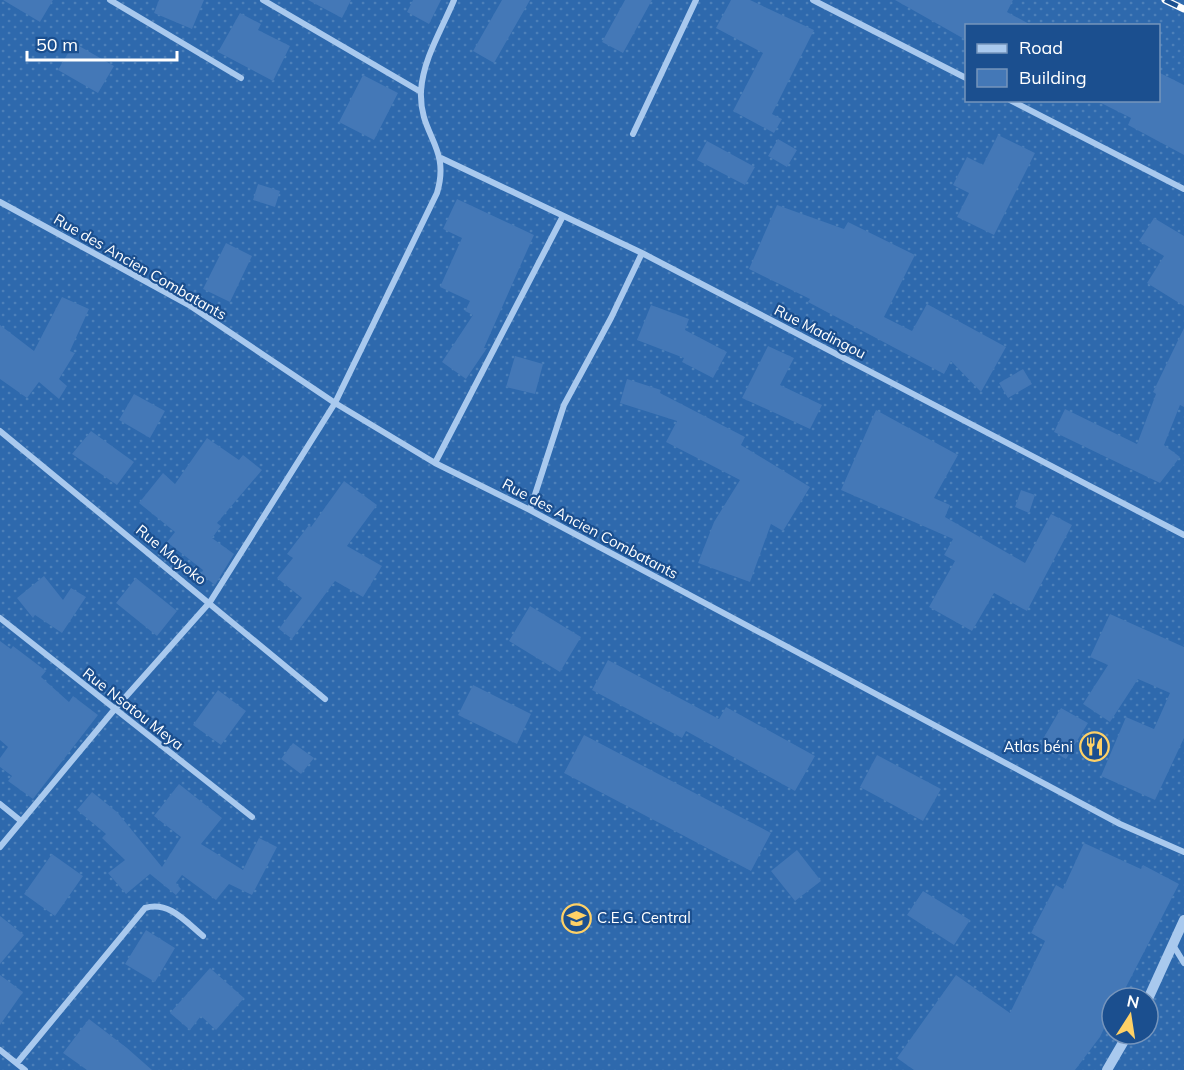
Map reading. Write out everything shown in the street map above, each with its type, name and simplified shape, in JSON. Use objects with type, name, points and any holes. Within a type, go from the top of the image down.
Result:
[{"type":"street","points":[[110,0],[241,78]]},
{"type":"street","points":[[263,0],[421,92]]},
{"type":"street","points":[[0,847],[114,710],[210,602],[335,403],[437,193],[443,174],[441,158],[424,123],[421,92],[427,61],[454,0]]},
{"type":"street","points":[[633,134],[696,0]]},
{"type":"street","points":[[813,0],[965,77]]},
{"type":"street","points":[[1014,102],[1184,189]]},
{"type":"street","name":"Rue Madingou","points":[[441,158],[642,253],[1184,535]]},
{"type":"street","name":"Rue des Ancien Combatants","points":[[0,202],[189,305],[335,403],[435,463],[530,510],[1120,824],[1184,852]]},
{"type":"street","points":[[435,463],[563,216]]},
{"type":"street","points":[[530,510],[564,405],[612,318],[642,253]]},
{"type":"street","name":"Rue Mayoko","points":[[0,431],[325,699]]},
{"type":"street","name":"Rue Nsatou Meya","points":[[0,618],[252,817]]},
{"type":"street","points":[[0,804],[21,820]]},
{"type":"street","points":[[17,1063],[144,908],[156,905],[166,906],[203,936]]},
{"type":"street","points":[[1154,986],[1184,920]]},
{"type":"street","points":[[1173,944],[1184,963]]},
{"type":"street","points":[[1107,1070],[1121,1046]]},
{"type":"street","points":[[0,1050],[25,1070]]},
{"type":"shaded area","points":[[0,0],[1184,0],[1184,1070],[0,1070]]},
{"type":"building","points":[[3,0],[53,0],[40,22]]},
{"type":"building","points":[[159,0],[204,0],[192,29],[154,13]]},
{"type":"building","points":[[308,0],[351,0],[342,18]]},
{"type":"building","points":[[413,0],[441,0],[429,24],[407,12]]},
{"type":"building","points":[[502,0],[530,0],[494,63],[473,51]]},
{"type":"building","points":[[625,0],[652,0],[623,53],[602,42]]},
{"type":"building","points":[[731,0],[750,0],[814,30],[772,114],[782,119],[774,133],[733,111],[763,53],[716,28]]},
{"type":"building","points":[[895,0],[1013,0],[1007,12],[1029,24],[965,24],[965,39]]},
{"type":"building","points":[[240,13],[261,24],[258,30],[290,46],[273,81],[218,52]]},
{"type":"building","points":[[74,43],[114,66],[98,93],[58,70]]},
{"type":"building","points":[[1160,73],[1184,85],[1184,155],[1128,125],[1131,118],[1099,102],[1160,102]]},
{"type":"building","points":[[363,75],[398,93],[374,140],[339,122]]},
{"type":"building","points":[[998,135],[1035,153],[994,235],[957,217],[969,193],[953,185],[967,157],[983,165]]},
{"type":"building","points":[[778,139],[797,150],[787,167],[768,156]]},
{"type":"building","points":[[707,141],[755,167],[745,185],[697,160]]},
{"type":"building","points":[[258,184],[280,191],[275,207],[253,200]]},
{"type":"building","points":[[457,199],[534,235],[484,348],[487,348],[466,379],[442,362],[473,315],[465,311],[470,301],[440,287],[462,238],[443,229]]},
{"type":"building","points":[[777,205],[844,229],[848,222],[915,255],[884,317],[912,331],[927,304],[1006,347],[981,392],[951,361],[944,374],[808,302],[810,299],[749,269]]},
{"type":"building","points":[[1154,218],[1184,236],[1184,306],[1147,283],[1164,256],[1139,241]]},
{"type":"building","points":[[226,243],[252,256],[230,302],[203,289]]},
{"type":"building","points":[[62,297],[89,309],[70,351],[75,353],[59,379],[67,386],[59,399],[39,382],[27,398],[0,379],[0,325],[34,351]]},
{"type":"building","points":[[651,305],[689,319],[685,330],[727,352],[713,378],[682,362],[684,358],[637,340]]},
{"type":"building","points":[[1184,328],[1184,407],[1180,405],[1164,445],[1180,457],[1160,483],[1054,432],[1065,409],[1137,444],[1156,394],[1153,392]]},
{"type":"building","points":[[768,346],[794,358],[780,385],[822,405],[810,429],[742,398]]},
{"type":"building","points":[[515,356],[543,364],[535,394],[506,387]]},
{"type":"building","points":[[1023,369],[1032,384],[1008,398],[999,383]]},
{"type":"building","points":[[627,379],[661,390],[660,393],[745,437],[741,445],[810,487],[783,531],[771,524],[750,582],[698,563],[714,522],[740,480],[666,442],[677,421],[620,403]]},
{"type":"building","points":[[134,394],[165,411],[150,438],[119,420]]},
{"type":"building","points":[[876,410],[958,455],[934,498],[950,505],[945,517],[1025,563],[1051,514],[1072,525],[1027,611],[994,593],[972,631],[929,607],[955,561],[944,555],[953,539],[841,490]]},
{"type":"building","points":[[91,431],[134,462],[117,485],[72,454]]},
{"type":"building","points":[[207,438],[239,460],[243,455],[262,470],[217,523],[221,526],[212,538],[234,554],[215,585],[201,574],[203,570],[167,542],[175,532],[139,503],[163,473],[175,484]]},
{"type":"building","points":[[344,481],[377,505],[347,546],[382,566],[363,597],[335,581],[292,639],[279,629],[302,598],[277,578],[293,558],[287,554],[309,525],[311,527]]},
{"type":"building","points":[[1021,490],[1035,495],[1029,513],[1015,507]]},
{"type":"building","points":[[44,576],[63,600],[71,588],[86,597],[62,633],[35,615],[33,618],[17,598]]},
{"type":"building","points":[[136,578],[177,611],[157,636],[116,603]]},
{"type":"building","points":[[530,606],[581,637],[560,672],[509,641]]},
{"type":"building","points":[[1110,614],[1184,647],[1184,738],[1155,800],[1101,776],[1126,717],[1154,729],[1170,693],[1138,679],[1110,722],[1083,704],[1108,665],[1090,657]]},
{"type":"building","points":[[0,641],[11,649],[13,646],[46,671],[41,677],[69,702],[73,696],[98,715],[33,799],[8,781],[12,776],[0,767],[0,758],[8,747],[0,740]]},
{"type":"building","points":[[608,660],[719,719],[726,707],[815,756],[795,791],[686,731],[682,738],[592,690]]},
{"type":"building","points":[[473,685],[531,714],[517,744],[458,715]]},
{"type":"building","points":[[218,690],[246,711],[221,745],[193,725]]},
{"type":"building","points":[[1061,708],[1088,723],[1066,759],[1040,744]]},
{"type":"building","points":[[584,735],[771,833],[751,871],[564,773]]},
{"type":"building","points":[[293,743],[314,758],[301,774],[281,759]]},
{"type":"building","points":[[877,755],[941,789],[923,821],[860,787]]},
{"type":"building","points":[[179,784],[222,818],[201,844],[243,870],[259,838],[277,847],[252,895],[229,884],[216,900],[182,875],[176,883],[181,889],[176,895],[150,874],[126,894],[108,873],[125,860],[102,838],[106,834],[77,810],[92,792],[117,812],[162,867],[181,837],[154,816]]},
{"type":"building","points":[[1084,843],[1141,869],[1143,865],[1179,884],[1127,986],[1100,986],[1100,1037],[1075,1070],[914,1070],[897,1058],[956,975],[1010,1013],[1045,941],[1031,933],[1056,885],[1063,889]]},
{"type":"building","points":[[797,850],[821,881],[795,901],[771,871]]},
{"type":"building","points":[[52,854],[83,876],[55,916],[24,894]]},
{"type":"building","points":[[923,891],[970,920],[954,945],[907,915]]},
{"type":"building","points":[[0,916],[24,935],[0,964]]},
{"type":"building","points":[[146,930],[175,948],[155,982],[125,964]]},
{"type":"building","points":[[210,968],[244,998],[216,1030],[201,1016],[190,1030],[170,1013]]},
{"type":"building","points":[[0,975],[23,992],[0,1025]]},
{"type":"building","points":[[89,1019],[152,1070],[87,1070],[63,1053]]},
{"type":"railway","points":[[1165,0],[1184,9]]},
{"type":"place","name":"Atlas béni","points":[[1094,747]]},
{"type":"place","name":"C.E.G. Central","points":[[576,918]]}]
